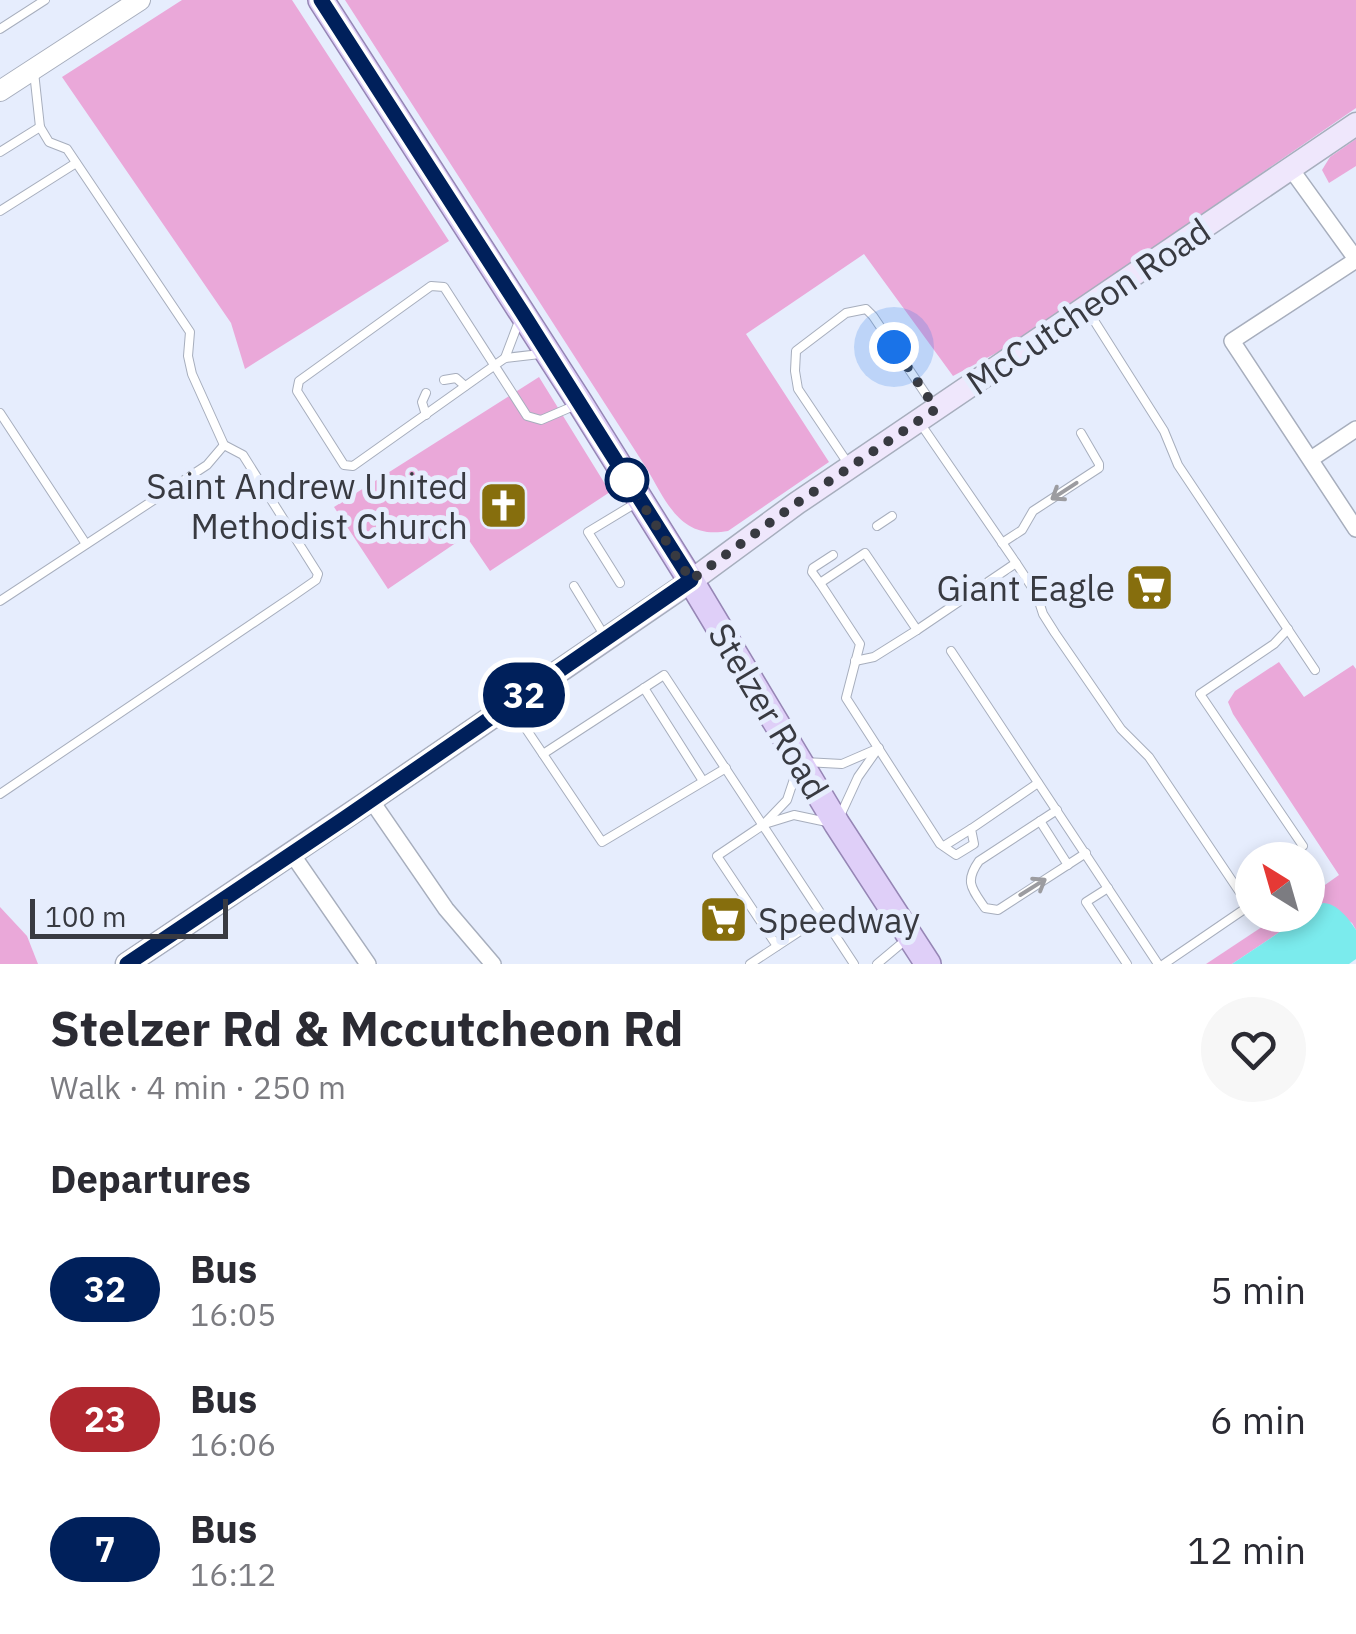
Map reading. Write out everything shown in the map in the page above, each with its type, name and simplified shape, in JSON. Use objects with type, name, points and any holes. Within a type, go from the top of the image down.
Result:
[{"type":"main road","name":"Stelzer Road","points":[[321,0],[580,403],[837,824],[928,964]]},
{"type":"main road","name":"McCutcheon Road","points":[[127,964],[1356,124]]},
{"type":"street","points":[[0,91],[112,8],[140,0]]},
{"type":"street","points":[[1291,169],[1356,259],[1232,341],[1356,528]]},
{"type":"street","points":[[1311,459],[1356,429]]},
{"type":"street","points":[[371,800],[446,909],[493,964]]},
{"type":"street","points":[[292,854],[368,964]]},
{"type":"lane","points":[[0,29],[45,0]]},
{"type":"lane","points":[[0,794],[318,576],[243,455],[224,445],[192,374],[188,356],[190,332],[76,162],[66,149],[50,142],[40,128],[34,69]]},
{"type":"lane","points":[[0,152],[40,128]]},
{"type":"lane","points":[[0,211],[76,162]]},
{"type":"lane","points":[[548,353],[505,358],[495,365],[465,386],[353,466],[344,465],[297,391],[299,381],[431,286],[444,287],[495,365],[528,416],[541,420],[580,403]]},
{"type":"lane","points":[[1086,307],[1164,431],[1178,464],[1315,670]]},
{"type":"lane","points":[[850,467],[798,389],[796,350],[846,312],[866,309],[1036,595],[1043,614],[1121,729],[1148,757],[1249,906],[1158,963],[951,651]]},
{"type":"lane","points":[[505,358],[522,312]]},
{"type":"lane","points":[[444,380],[456,378],[465,386]]},
{"type":"lane","points":[[426,394],[422,402],[426,414]]},
{"type":"lane","points":[[0,413],[86,544]]},
{"type":"lane","points":[[1002,543],[1022,530],[1034,511],[1098,468],[1080,432]]},
{"type":"lane","points":[[0,601],[207,464],[224,445]]},
{"type":"lane","points":[[620,584],[588,532],[640,500]]},
{"type":"lane","points":[[876,526],[892,516]]},
{"type":"lane","points":[[820,584],[865,554],[916,630]]},
{"type":"lane","points":[[833,555],[812,572],[860,644],[846,698],[940,844],[956,855],[974,844],[970,829]]},
{"type":"lane","points":[[855,661],[874,657],[1016,563]]},
{"type":"lane","points":[[574,586],[606,638]]},
{"type":"lane","points":[[1288,629],[1274,644],[1200,694],[1301,842]]},
{"type":"lane","points":[[543,754],[664,675],[854,964]]},
{"type":"lane","points":[[644,688],[703,781]]},
{"type":"lane","points":[[510,705],[602,842],[726,768]]},
{"type":"lane","points":[[777,946],[717,856],[763,825],[787,800],[799,762],[842,764],[879,748]]},
{"type":"lane","points":[[763,825],[794,816],[837,824],[858,777],[879,748]]},
{"type":"lane","points":[[944,846],[1038,783]]},
{"type":"lane","points":[[1057,810],[978,861],[970,884],[978,898],[986,908],[998,910],[1086,853]]},
{"type":"lane","points":[[1040,821],[1068,865]]},
{"type":"lane","points":[[1108,888],[1086,902],[1126,964]]},
{"type":"lane","points":[[750,964],[823,916]]},
{"type":"lane","points":[[877,964],[910,936]]},
{"type":"shaded area","points":[[182,0],[292,0],[449,241],[245,369],[231,323],[62,77]]},
{"type":"shaded area","points":[[345,0],[1356,0],[1356,108],[1013,344],[953,376],[864,254],[746,334],[829,462],[728,531],[712,532],[687,524],[669,506]]},
{"type":"shaded area","points":[[1356,139],[1356,166],[1329,183],[1322,170],[1330,157]]},
{"type":"shaded area","points":[[539,377],[610,492],[490,571],[466,536],[388,589],[334,507]]},
{"type":"shaded area","points":[[1279,662],[1304,697],[1353,665],[1356,669],[1356,930],[1325,904],[1325,885],[1339,875],[1325,854],[1325,842],[1317,842],[1233,714],[1228,702],[1235,691]]},
{"type":"shaded area","points":[[1325,903],[1338,909],[1356,930],[1356,959],[1349,964],[1232,964],[1280,932],[1325,932]]},
{"type":"shaded area","points":[[0,907],[27,936],[38,964],[0,964]]},
{"type":"shaded area","points":[[1254,932],[1280,932],[1232,964],[1206,964]]},
{"type":"bus line","name":"32","points":[[127,964],[691,580],[321,0]]},
{"type":"place","name":"Saint Andrew United Methodist Church","points":[[503,506]]},
{"type":"place","name":"Giant Eagle","points":[[1150,588]]},
{"type":"place","name":"Speedway","points":[[723,920]]},
{"type":"route","points":[[627,480],[691,580],[936,409],[894,347]]}]
